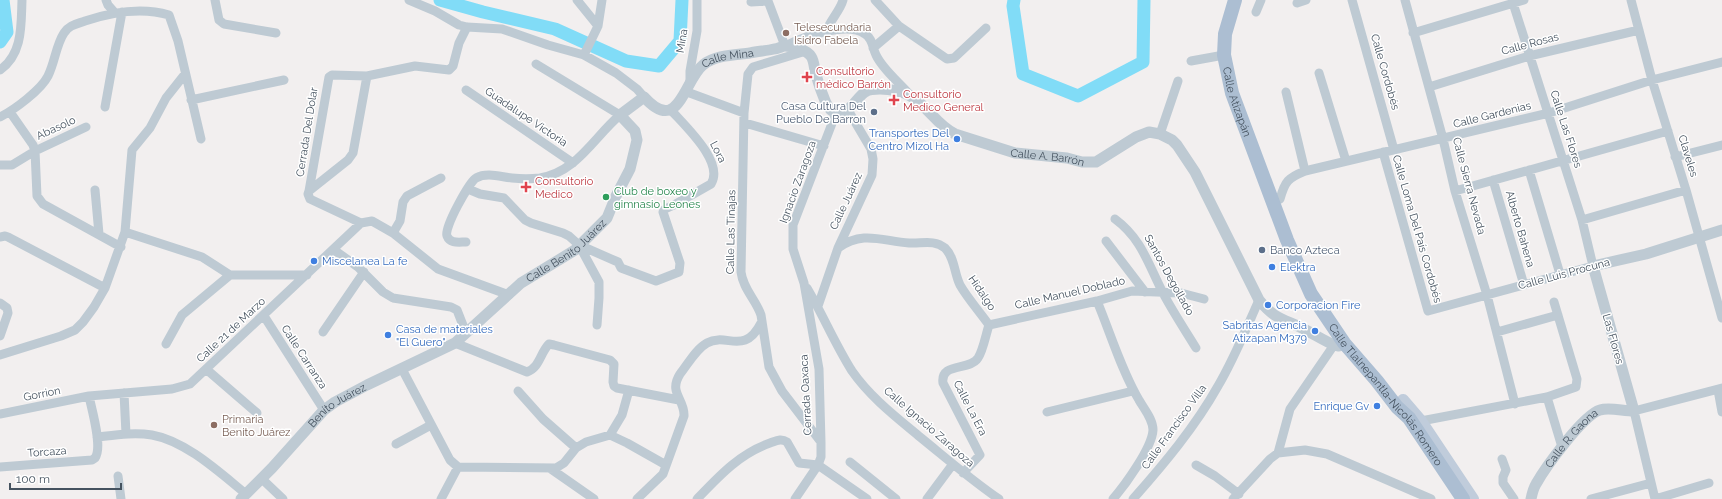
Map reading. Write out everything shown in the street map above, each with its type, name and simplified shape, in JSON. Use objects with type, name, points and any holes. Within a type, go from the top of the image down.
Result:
[{"type":"main road","name":"Calle Atizapán","points":[[1234,0],[1225,34],[1224,55],[1232,93],[1276,200]]},
{"type":"main road","name":"Calle Atizapán","points":[[1244,0],[1234,36],[1232,53],[1240,89],[1276,200]]},
{"type":"main road","name":"Calle Tlalnepantla-Nicolás Romero","points":[[1276,200],[1287,240],[1311,294],[1339,344],[1400,404],[1463,499]]},
{"type":"main road","name":"Calle Tlalnepantla-Nicolás Romero","points":[[1276,200],[1319,293],[1352,340],[1452,473],[1467,499]]},
{"type":"main road","points":[[1400,404],[1421,421],[1473,499]]},
{"type":"main road","points":[[1400,404],[1410,429],[1444,478],[1456,499]]},
{"type":"street","points":[[0,70],[9,62],[19,44],[22,0]]},
{"type":"street","points":[[106,0],[108,5],[119,12]]},
{"type":"street","points":[[215,0],[219,20],[229,25],[276,33]]},
{"type":"street","points":[[409,0],[467,27],[502,29],[584,55],[616,73],[637,89],[649,103],[660,110],[670,109]]},
{"type":"street","points":[[577,0],[598,26]]},
{"type":"street","points":[[584,55],[598,26],[602,0]]},
{"type":"street","name":"Mina","points":[[688,88],[697,31],[698,0]]},
{"type":"street","points":[[751,2],[768,0],[785,46]]},
{"type":"street","points":[[785,46],[812,35],[826,32],[830,22],[842,5],[843,0]]},
{"type":"street","points":[[875,0],[899,26],[947,59],[954,58],[959,55],[986,28]]},
{"type":"street","points":[[1256,12],[1261,0]]},
{"type":"street","points":[[1298,1],[1306,0]]},
{"type":"street","name":"Calle Cordobés","points":[[1352,0],[1394,150]]},
{"type":"street","name":"Calle Sierra Nevada","points":[[1405,0],[1456,191],[1488,295],[1514,404]]},
{"type":"street","points":[[1413,33],[1512,1],[1524,0]]},
{"type":"street","name":"Claveles","points":[[1631,0],[1652,80],[1686,190],[1722,318]]},
{"type":"street","name":"Calle Las Flores","points":[[1512,1],[1582,220],[1593,266]]},
{"type":"street","points":[[0,117],[10,112],[38,88],[48,77],[64,34],[69,27],[119,12],[151,11],[169,15],[178,41],[201,139]]},
{"type":"street","points":[[105,107],[119,12]]},
{"type":"street","points":[[873,48],[899,26]]},
{"type":"street","points":[[467,27],[459,43],[452,69],[415,66],[367,76],[353,153],[348,160],[309,191],[308,194],[310,199],[361,223],[372,221],[395,229],[438,268],[509,294]]},
{"type":"street","name":"Calle A. Barrón","points":[[826,32],[848,29],[856,30],[865,34],[872,41],[873,48],[882,64],[912,96],[948,130],[1015,153],[1067,158],[1090,163],[1102,159],[1136,137],[1149,132],[1160,134]]},
{"type":"street","name":"Calle Rosas","points":[[1429,87],[1529,56],[1639,30]]},
{"type":"street","points":[[785,46],[806,51],[812,57],[816,77],[827,107],[836,113],[841,113],[848,110],[865,91],[871,89],[893,90],[912,96]]},
{"type":"street","name":"Calle Mina","points":[[670,109],[676,106],[697,72],[708,61],[726,56],[776,49],[785,46]]},
{"type":"street","name":"Calle Las Tinajas","points":[[806,51],[753,67],[750,70],[744,113],[741,272],[742,282],[759,309],[770,367],[782,391],[821,442]]},
{"type":"street","points":[[1191,61],[1224,55]]},
{"type":"street","name":"Calle Gardenias","points":[[1276,200],[1288,180],[1292,176],[1305,171],[1549,113],[1652,80],[1722,62]]},
{"type":"street","points":[[536,64],[620,115]]},
{"type":"street","points":[[1319,73],[1346,161]]},
{"type":"street","points":[[0,355],[61,336],[75,330],[83,322],[105,288],[121,247],[125,232],[132,150],[150,128],[166,98],[185,74]]},
{"type":"street","name":"Cerrada Del Dolar","points":[[309,191],[329,77],[332,75],[367,76]]},
{"type":"street","points":[[191,100],[284,80]]},
{"type":"street","points":[[1178,81],[1160,134],[1172,140],[1177,145],[1195,172],[1259,300],[1270,313],[1277,318],[1339,344],[1290,409],[1278,453]]},
{"type":"street","points":[[688,88],[744,113]]},
{"type":"street","name":"Guadalupe Victoria","points":[[466,90],[573,163]]},
{"type":"street","points":[[1286,92],[1305,171]]},
{"type":"street","points":[[466,242],[451,241],[447,238],[446,234],[448,223],[473,180],[484,175],[514,179],[540,178],[552,175],[573,163],[584,154],[613,121],[644,97]]},
{"type":"street","name":"Lora","points":[[579,245],[618,262],[621,268],[644,277],[656,280],[675,275],[679,272],[680,263],[663,212],[665,209],[711,184],[714,179],[715,170],[702,146],[670,109]]},
{"type":"street","name":"Calle Juárez","points":[[818,306],[838,248],[872,175],[873,167],[871,149],[848,110]]},
{"type":"street","points":[[10,112],[33,145],[35,151],[37,196],[39,200],[43,204],[121,247]]},
{"type":"street","name":"Ignacio Zaragoza","points":[[804,283],[793,249],[793,225],[836,113]]},
{"type":"street","name":"Calle Benito Juárez","points":[[455,342],[530,276],[561,260],[575,250],[607,218],[632,161],[637,136],[632,127],[620,115]]},
{"type":"street","points":[[745,123],[824,146]]},
{"type":"street","name":"Abasolo","points":[[0,165],[12,165],[35,151],[86,127]]},
{"type":"street","points":[[1456,191],[1668,131]]},
{"type":"street","points":[[1675,157],[1722,145]]},
{"type":"street","name":"Calle Loma Del País Cordobés","points":[[1384,152],[1428,311]]},
{"type":"street","points":[[1529,170],[1560,274]]},
{"type":"street","points":[[395,229],[400,221],[403,202],[407,196],[441,178]]},
{"type":"street","name":"Alberto Bahena","points":[[1493,180],[1524,285]]},
{"type":"street","points":[[95,190],[99,234]]},
{"type":"street","points":[[468,190],[480,194],[504,198],[526,220],[538,226],[563,233],[579,245],[599,282],[600,298],[597,325]]},
{"type":"street","points":[[1582,220],[1686,190]]},
{"type":"street","name":"Santos Degollado","points":[[1115,218],[1125,226],[1137,240],[1147,258],[1162,293],[1196,348]]},
{"type":"street","name":"Calle 21 de Marzo","points":[[89,396],[184,387],[190,384],[264,316],[361,223]]},
{"type":"street","name":"Calle Luis Procuna","points":[[1428,311],[1560,274],[1646,254],[1722,230]]},
{"type":"street","points":[[125,232],[202,257],[230,275],[307,275]]},
{"type":"street","points":[[1,237],[8,237],[105,288]]},
{"type":"street","name":"Hidalgo","points":[[838,248],[851,241],[878,237],[912,244],[933,242],[940,245],[953,261],[960,284],[989,325]]},
{"type":"street","points":[[1106,241],[1145,292]]},
{"type":"street","points":[[334,250],[364,272],[383,292],[393,298],[451,307],[457,310],[466,333]]},
{"type":"street","name":"Las Flores","points":[[1593,266],[1634,412]]},
{"type":"street","points":[[323,332],[364,272]]},
{"type":"street","points":[[166,344],[182,315],[230,275]]},
{"type":"street","name":"Calle Ignacio Zaragoza","points":[[804,283],[818,306],[836,343],[853,372],[863,384],[884,407],[993,497]]},
{"type":"street","name":"Cerrada Oaxaca","points":[[795,499],[818,465],[821,442],[819,369],[804,283]]},
{"type":"street","name":"Calle Manuel Doblado","points":[[989,325],[1132,291],[1181,293],[1204,299]]},
{"type":"street","points":[[1097,300],[1133,391],[1150,419],[1153,433],[1130,476],[1113,499]]},
{"type":"street","name":"Calle Francisco Villa","points":[[1133,499],[1154,476],[1195,423],[1218,387],[1259,300]]},
{"type":"street","points":[[1421,421],[1547,397],[1576,387],[1577,384],[1554,302]]},
{"type":"street","points":[[0,336],[8,313],[4,305]]},
{"type":"street","points":[[1497,332],[1558,315]]},
{"type":"street","name":"Calle Carranza","points":[[264,316],[324,410]]},
{"type":"street","points":[[638,499],[663,474],[684,416],[684,410],[675,388],[677,379],[704,346],[714,340],[733,343],[746,339],[757,331],[761,323]]},
{"type":"street","name":"Calle La Era","points":[[963,473],[980,455],[943,383],[942,378],[949,370],[974,363],[979,358],[989,325]]},
{"type":"street","points":[[455,342],[527,372],[536,366],[546,347],[549,344],[554,344],[610,360],[614,364],[614,386],[679,400]]},
{"type":"street","name":"Benito Juárez","points":[[243,497],[262,479],[324,410],[350,393],[455,342]]},
{"type":"street","points":[[206,369],[257,413]]},
{"type":"street","points":[[402,369],[450,460],[458,467],[551,469],[561,466],[576,448],[586,442],[610,435],[666,465]]},
{"type":"street","points":[[1709,483],[1655,499],[1634,412],[1720,389],[1722,412]]},
{"type":"street","points":[[610,435],[622,415],[629,390]]},
{"type":"street","points":[[518,391],[543,419],[576,448]]},
{"type":"street","points":[[1047,412],[1133,391]]},
{"type":"street","points":[[124,393],[126,434]]},
{"type":"street","points":[[89,396],[97,437],[126,434],[153,435],[201,458],[243,497]]},
{"type":"street","name":"Gorrion","points":[[0,414],[89,396]]},
{"type":"street","points":[[1547,397],[1562,447]]},
{"type":"street","name":"Calle R. Gaona","points":[[1531,499],[1536,484],[1562,447],[1586,418],[1598,410],[1608,409],[1634,412]]},
{"type":"street","points":[[396,444],[431,425]]},
{"type":"street","name":"Torcaza","points":[[0,467],[92,460],[95,458],[98,449],[97,437]]},
{"type":"street","points":[[697,499],[726,469],[743,456],[760,447],[780,440],[787,442],[799,463],[818,465],[867,499]]},
{"type":"street","points":[[1196,465],[1215,476],[1236,497],[1270,459],[1278,453],[1305,450],[1327,454],[1431,499]]},
{"type":"street","points":[[1502,459],[1506,470],[1502,477],[1503,483],[1514,499]]},
{"type":"street","points":[[850,462],[896,499]]},
{"type":"street","points":[[927,499],[953,464]]},
{"type":"street","points":[[441,499],[458,467]]},
{"type":"street","points":[[551,469],[594,499]]},
{"type":"street","points":[[118,476],[121,499]]},
{"type":"street","points":[[262,479],[283,499]]},
{"type":"street","points":[[1591,499],[1605,497],[1651,483]]},
{"type":"waterway","points":[[0,42],[7,32],[3,0]]},
{"type":"waterway","points":[[440,0],[555,29],[626,61],[659,66],[680,41],[682,0]]},
{"type":"waterway","points":[[1014,0],[1013,6],[1023,74],[1078,96],[1143,62],[1144,0]]},
{"type":"place","name":"Telesecundaria Isidro Fabela","points":[[786,33]]},
{"type":"place","name":"Consultorio médico Barrón","points":[[807,77]]},
{"type":"place","name":"Consultorio Medico General","points":[[894,100]]},
{"type":"place","name":"Casa Cultura Del Pueblo De Barron","points":[[874,112]]},
{"type":"place","name":"Transportes Del Centro Mizol Ha","points":[[957,139]]},
{"type":"place","name":"Consultorio Medico","points":[[526,187]]},
{"type":"place","name":"Club de boxeo y gimnasio Leones","points":[[606,197]]},
{"type":"place","name":"Banco Azteca","points":[[1262,250]]},
{"type":"place","name":"Miscelanea La fe","points":[[314,261]]},
{"type":"place","name":"Elektra","points":[[1272,267]]},
{"type":"place","name":"Corporacion Fire","points":[[1268,305]]},
{"type":"place","name":"Sabritas Agencia Atizapan M379","points":[[1315,331]]},
{"type":"place","name":"Casa de materiales \"El Guero\"","points":[[388,335]]},
{"type":"place","name":"Enrique Gv","points":[[1377,406]]},
{"type":"place","name":"Primaria Benito Juárez","points":[[214,425]]}]
